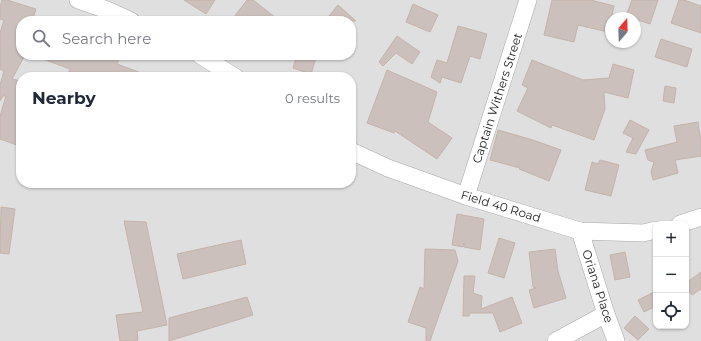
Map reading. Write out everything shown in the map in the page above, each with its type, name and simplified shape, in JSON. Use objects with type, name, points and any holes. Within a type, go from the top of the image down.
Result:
[{"type":"street","points":[[78,0],[120,16]]},
{"type":"street","name":"Captain Withers Street","points":[[466,196],[528,0]]},
{"type":"street","points":[[208,60],[227,72]]},
{"type":"street","name":"Field 40 Road","points":[[356,153],[388,168],[466,196],[580,231],[643,233],[653,231]]},
{"type":"street","points":[[689,221],[701,217]]},
{"type":"street","name":"Oriana Place","points":[[580,231],[616,341]]},
{"type":"street","points":[[556,341],[606,314]]},
{"type":"shaded area","points":[[0,0],[701,0],[701,341],[0,341]]},
{"type":"building","points":[[2,0],[7,0],[36,9],[34,16],[16,16],[16,60],[22,60],[12,79],[16,80],[16,145],[0,139],[0,116],[6,96],[3,96],[0,101],[0,85],[4,71],[0,69],[0,33],[4,20],[0,19],[0,7]]},
{"type":"building","points":[[184,0],[215,0],[206,14]]},
{"type":"building","points":[[247,0],[253,0],[274,16],[235,16]]},
{"type":"building","points":[[552,0],[591,0],[614,6],[613,12],[605,12],[605,31],[578,25],[574,42],[544,35]]},
{"type":"building","points":[[632,0],[658,0],[650,24],[641,21],[641,12],[628,12]]},
{"type":"building","points":[[679,0],[684,0],[701,6],[701,33],[671,23]]},
{"type":"building","points":[[413,4],[438,15],[430,32],[406,22]]},
{"type":"building","points":[[338,5],[350,16],[329,16]]},
{"type":"building","points":[[458,26],[487,34],[480,59],[470,56],[461,83],[442,77],[440,83],[431,77],[437,60],[447,63]]},
{"type":"building","points":[[397,36],[420,52],[412,64],[396,53],[383,66],[379,62]]},
{"type":"building","points":[[661,39],[692,49],[687,67],[655,57]]},
{"type":"building","points":[[46,60],[119,60],[117,64],[138,72],[69,72],[70,69]]},
{"type":"building","points":[[295,60],[315,60],[312,72],[305,72],[293,68]]},
{"type":"building","points":[[532,60],[583,80],[609,78],[613,64],[634,70],[628,98],[604,92],[605,109],[594,140],[552,125],[551,128],[517,111],[528,88],[522,85]]},
{"type":"building","points":[[387,70],[437,92],[428,122],[452,138],[437,159],[395,131],[394,133],[367,123]]},
{"type":"building","points":[[665,86],[676,88],[674,103],[663,101]]},
{"type":"building","points":[[630,120],[649,130],[636,154],[626,152],[633,138],[623,133]]},
{"type":"building","points":[[698,122],[701,141],[701,156],[675,160],[678,173],[653,180],[651,172],[654,162],[648,160],[645,150],[677,142],[674,126]]},
{"type":"building","points":[[498,130],[561,150],[549,181],[519,169],[520,168],[490,160]]},
{"type":"building","points":[[600,160],[619,165],[611,196],[585,190],[592,162],[598,164]]},
{"type":"building","points":[[1,207],[15,209],[9,254],[0,253]]},
{"type":"building","points":[[457,214],[484,219],[480,250],[464,247],[464,243],[463,247],[452,245]]},
{"type":"building","points":[[124,221],[146,222],[167,325],[137,331],[138,340],[133,341],[120,341],[116,315],[143,312]]},
{"type":"building","points":[[499,238],[515,243],[504,278],[488,273]]},
{"type":"building","points":[[241,240],[246,264],[183,279],[177,254]]},
{"type":"building","points":[[425,249],[455,250],[458,261],[430,341],[426,341],[426,328],[408,322],[420,287],[424,289]]},
{"type":"building","points":[[555,249],[558,271],[566,298],[534,308],[529,290],[536,288],[533,287],[529,252]]},
{"type":"building","points":[[625,252],[630,277],[615,280],[610,255]]},
{"type":"building","points":[[701,272],[701,289],[692,295],[689,291],[689,281]]},
{"type":"building","points":[[464,276],[475,276],[473,293],[482,296],[481,309],[512,297],[522,323],[500,332],[493,313],[470,313],[469,316],[463,316]]},
{"type":"building","points":[[653,292],[653,308],[644,312],[638,300]]},
{"type":"building","points":[[247,297],[253,315],[169,341],[169,318]]},
{"type":"building","points":[[635,316],[649,329],[638,340],[624,328]]}]
